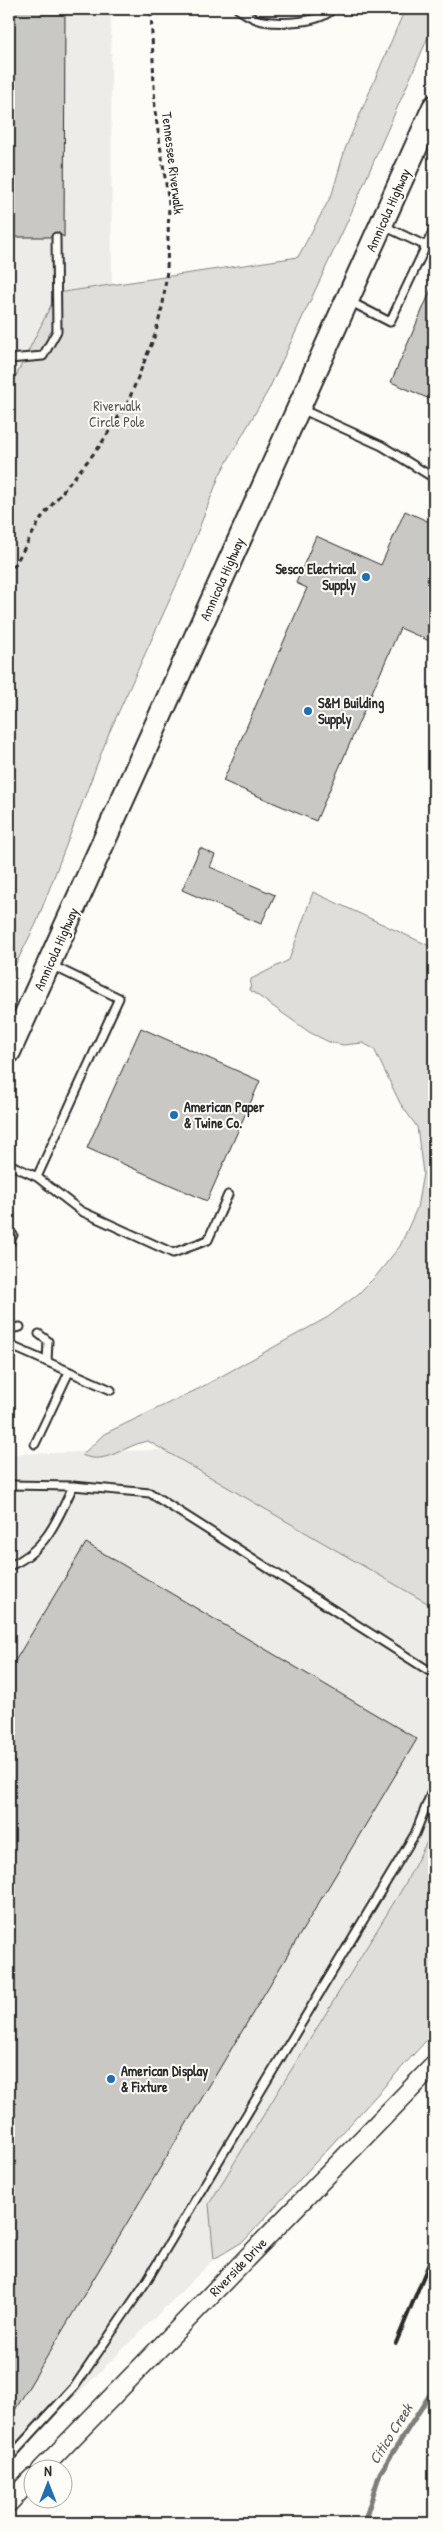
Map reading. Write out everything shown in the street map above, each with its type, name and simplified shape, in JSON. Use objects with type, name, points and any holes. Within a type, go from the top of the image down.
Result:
[{"type":"main road","name":"Amnicola Highway","points":[[9,1052],[434,107]]},
{"type":"street","name":"Riverside Drive","points":[[51,2460],[434,2064]]},
{"type":"street","points":[[9,2503],[22,2489]]},
{"type":"lane","points":[[238,9],[248,16],[263,21],[300,21],[323,17],[332,9]]},
{"type":"lane","points":[[381,225],[426,246]]},
{"type":"lane","points":[[347,300],[390,322],[434,229]]},
{"type":"lane","points":[[9,359],[43,356],[57,331],[56,237]]},
{"type":"lane","points":[[299,408],[382,446],[434,478]]},
{"type":"lane","points":[[37,1177],[119,998],[49,964]]},
{"type":"lane","points":[[9,1164],[37,1177],[81,1211],[173,1253],[208,1240],[228,1195]]},
{"type":"lane","points":[[9,1244],[13,1236]]},
{"type":"lane","points":[[9,1329],[20,1327]]},
{"type":"lane","points":[[39,1334],[48,1341],[47,1362]]},
{"type":"lane","points":[[9,1345],[111,1390]]},
{"type":"lane","points":[[35,1444],[70,1372]]},
{"type":"lane","points":[[9,1486],[73,1486],[150,1492],[434,1674]]},
{"type":"lane","points":[[9,1566],[23,1560],[53,1530],[73,1486]]},
{"type":"lane","points":[[9,2458],[75,2386],[146,2282],[415,1834],[434,1786]]},
{"type":"path","name":"Tennessee Riverwalk","points":[[9,575],[42,518],[99,448],[128,402],[155,335],[163,304],[170,222],[155,111],[151,9]]},
{"type":"shaded area","points":[[9,9],[111,9],[112,339],[9,493]]},
{"type":"shaded area","name":"American Display & Fixture","points":[[164,1450],[434,1606],[434,1828],[404,1886],[210,2204],[214,2259],[9,2462],[9,1454]]},
{"type":"green space","name":"Riverwalk Circle Pole","points":[[405,9],[434,9],[434,21],[426,42],[348,220],[269,389],[220,474],[181,575],[109,733],[36,924],[9,977],[9,390],[57,293],[298,257],[332,194],[345,149]]},
{"type":"green space","points":[[313,892],[434,948],[434,1607],[148,1441],[99,1458],[82,1455],[104,1434],[200,1388],[328,1317],[357,1295],[376,1276],[400,1246],[417,1208],[423,1173],[417,1127],[400,1103],[374,1049],[363,1043],[343,1045],[329,1042],[309,1032],[250,990],[251,979],[289,960]]},
{"type":"green space","points":[[434,1828],[434,2032],[244,2241],[214,2259],[209,2204],[404,1886]]},
{"type":"building","points":[[9,9],[65,9],[64,237],[56,232],[51,237],[9,237]]},
{"type":"building","points":[[434,283],[434,401],[391,382]]},
{"type":"building","name":"S&M Building Supply","points":[[405,511],[434,524],[434,643],[400,628],[316,821],[223,781],[307,588],[296,583],[316,536],[381,565]]},
{"type":"building","points":[[200,848],[215,855],[210,867],[275,895],[261,924],[182,890]]},
{"type":"building","name":"American Paper & Twine Co.","points":[[141,1028],[260,1081],[207,1201],[87,1148]]},
{"type":"building","name":"American Display & Fixture","points":[[86,1543],[417,1739],[9,2420],[9,1671]]},
{"type":"waterway","name":"Citico Creek","points":[[364,2523],[380,2473],[434,2388]]},
{"type":"railway","points":[[396,2343],[434,2251]]},
{"type":"place","name":"Sesco Electrical Supply","points":[[366,577]]},
{"type":"place","name":"S&M Building Supply","points":[[308,711]]},
{"type":"place","name":"American Paper & Twine Co.","points":[[174,1115]]},
{"type":"place","name":"American Display & Fixture","points":[[111,2079]]}]
